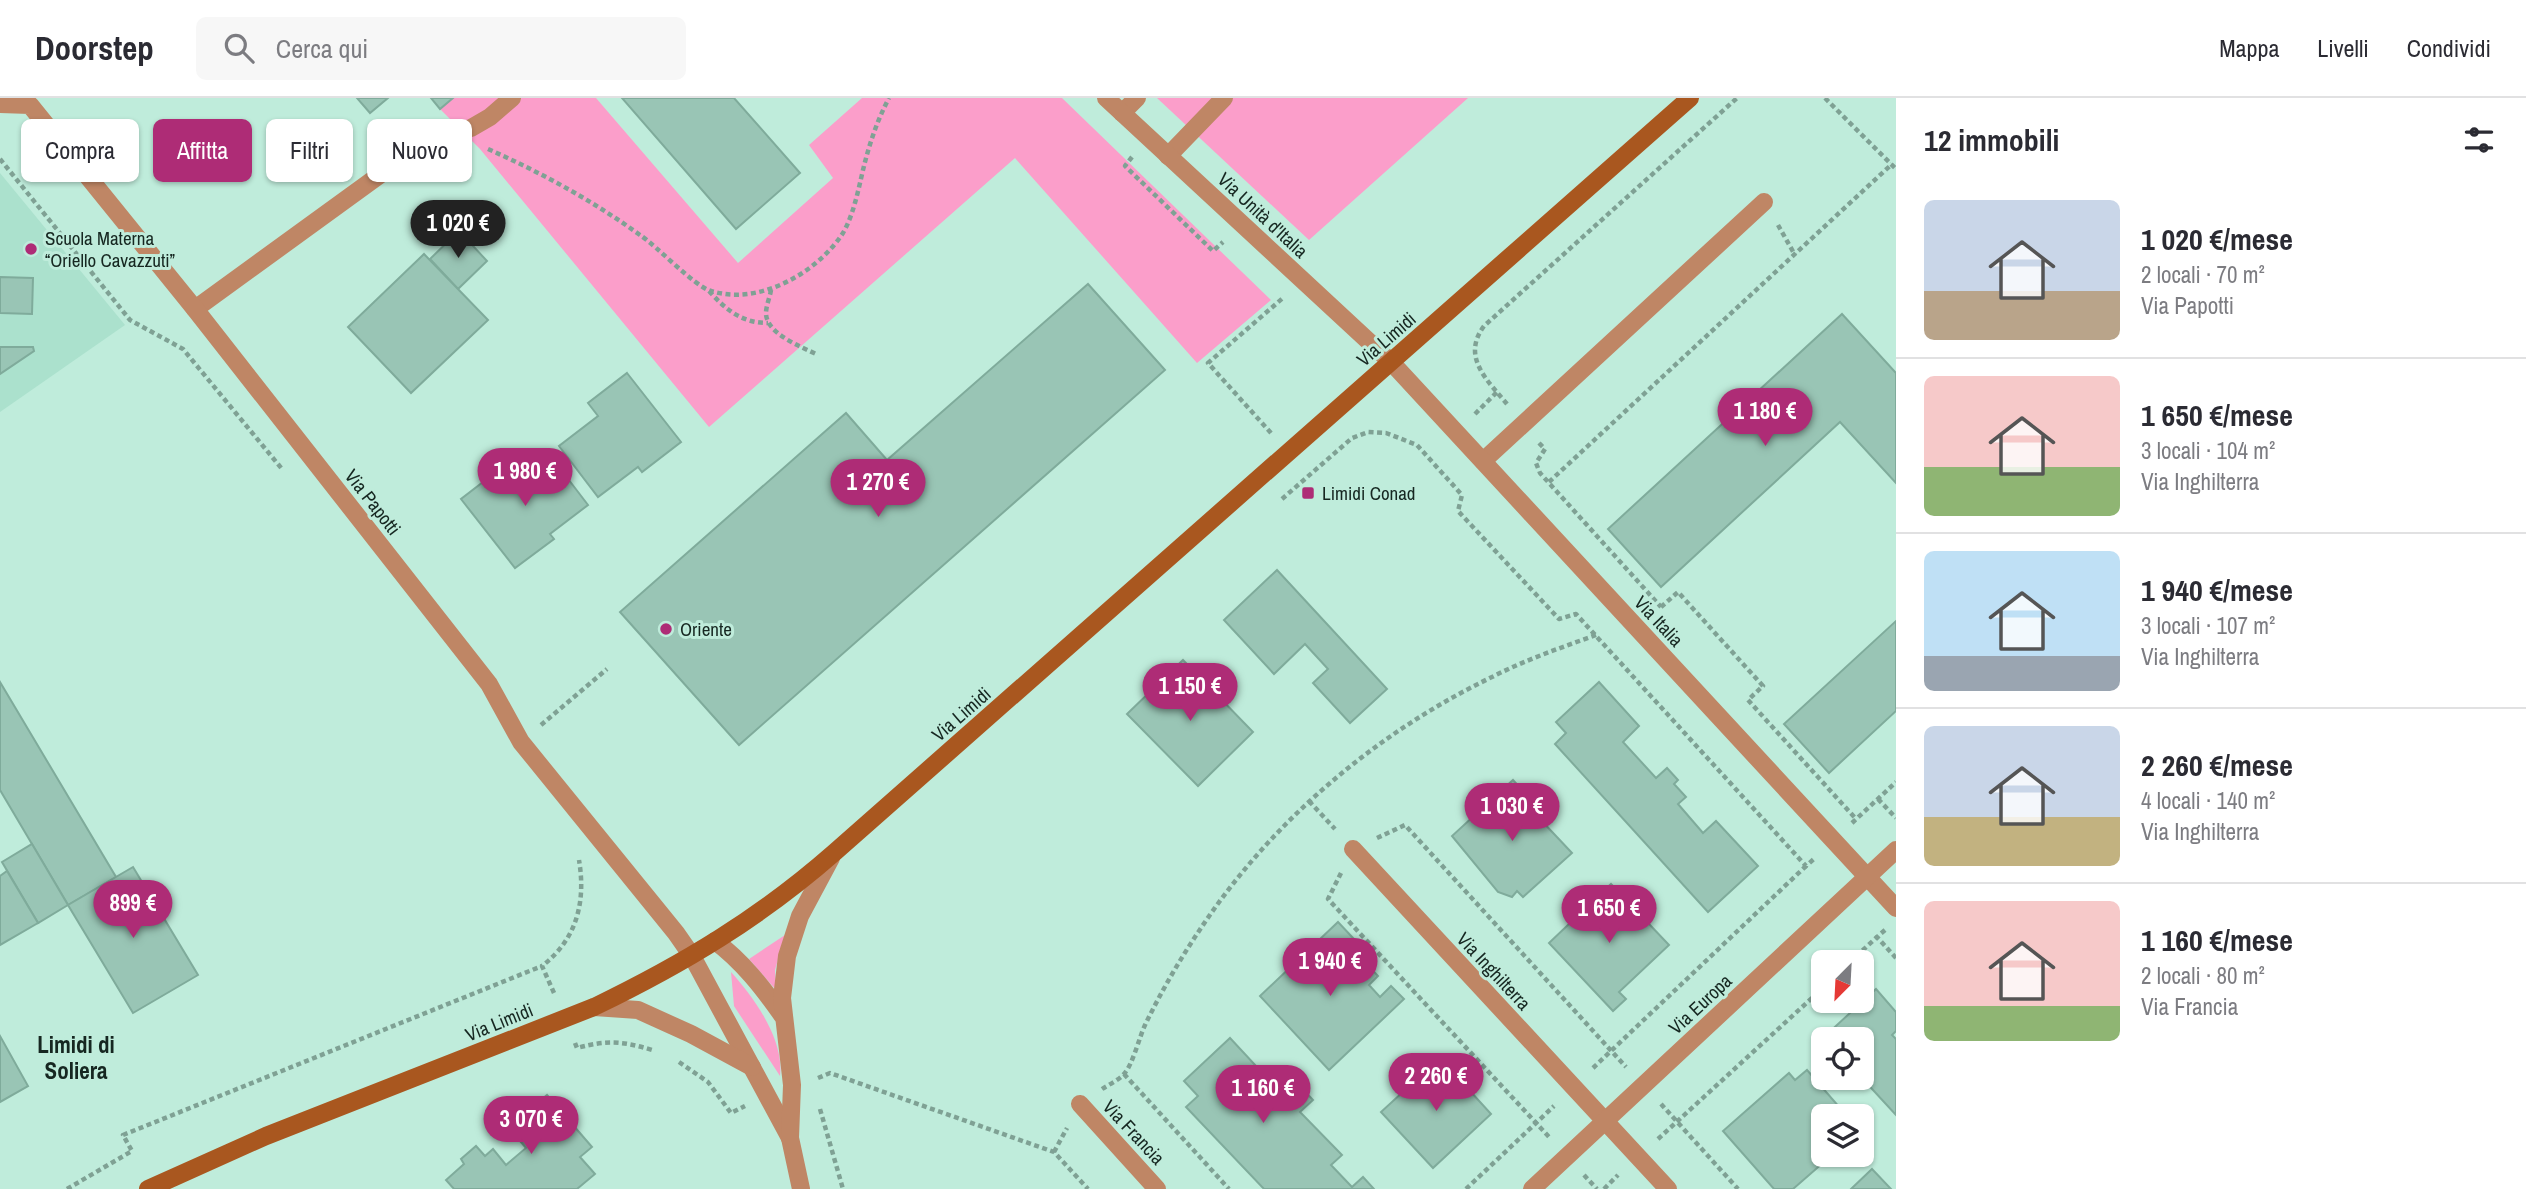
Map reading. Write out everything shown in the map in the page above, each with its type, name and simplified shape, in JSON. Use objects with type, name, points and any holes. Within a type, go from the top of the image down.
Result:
[{"type":"main road","name":"Via Limidi","points":[[148,1189],[266,1136],[594,1007],[644,983],[752,919],[802,881],[1690,98]]},
{"type":"street","points":[[472,125],[481,122],[512,98]]},
{"type":"street","name":"Via Unità d'Italia","points":[[1106,98],[1392,363]]},
{"type":"street","points":[[1122,113],[1137,98]]},
{"type":"street","points":[[1168,156],[1224,98]]},
{"type":"street","name":"Via Papotti","points":[[0,104],[30,105],[195,309],[489,684],[521,742],[692,956],[790,1138]]},
{"type":"street","points":[[195,309],[370,182]]},
{"type":"street","points":[[1483,461],[1764,202]]},
{"type":"street","name":"Via Italia","points":[[1392,363],[1896,908]]},
{"type":"street","name":"Via Inghilterra","points":[[1353,849],[1668,1189]]},
{"type":"street","name":"Via Europa","points":[[1532,1189],[1896,850]]},
{"type":"street","points":[[801,1189],[790,1138],[792,1085],[782,998],[787,956],[800,916],[835,852]]},
{"type":"street","points":[[715,941],[729,952],[761,987],[784,1018]]},
{"type":"street","points":[[594,1007],[638,1010],[691,1034],[752,1067]]},
{"type":"street","name":"Via Francia","points":[[1080,1104],[1157,1189]]},
{"type":"path","points":[[708,290],[731,295],[771,290],[822,258],[843,232],[855,203],[876,123],[889,98]]},
{"type":"path","points":[[1549,482],[1894,167],[1825,98]]},
{"type":"path","points":[[472,142],[604,209],[646,239],[708,290],[725,309],[755,323],[768,323]]},
{"type":"path","points":[[0,159],[130,320],[183,349],[288,478]]},
{"type":"path","points":[[1303,281],[1208,363],[1309,475]]},
{"type":"path","points":[[771,290],[766,312],[768,323],[787,340],[818,355]]},
{"type":"path","points":[[1275,505],[1352,438],[1368,432],[1386,433],[1417,445],[1462,495],[1458,511],[1559,619],[1576,614],[1806,866]]},
{"type":"path","points":[[1611,653],[1678,592],[1763,686],[1748,700],[1856,819]]},
{"type":"path","points":[[1230,1189],[1124,1074],[1165,986],[1201,927],[1270,841],[1309,801],[1396,732],[1443,702],[1492,676],[1595,635]]},
{"type":"path","points":[[521,742],[607,669]]},
{"type":"path","points":[[1466,1189],[1896,782]]},
{"type":"path","points":[[1878,799],[1896,818]]},
{"type":"path","points":[[1309,801],[1353,849]]},
{"type":"path","points":[[1863,950],[1887,929]]},
{"type":"path","points":[[1877,937],[1896,958]]},
{"type":"path","points":[[68,1189],[132,1152],[123,1135],[542,966]]},
{"type":"path","points":[[1604,1189],[1811,999]]},
{"type":"path","points":[[819,1104],[843,1189]]},
{"type":"shaded area","points":[[453,98],[596,98],[738,263],[833,178],[809,145],[862,98],[1062,98],[1271,300],[1197,363],[1015,158],[709,427],[472,141],[472,119],[450,119],[440,109]]},
{"type":"shaded area","points":[[1157,98],[1468,98],[1309,240]]},
{"type":"shaded area","name":"Scuola Materna “Oriello Cavazzuti”","points":[[0,173],[125,325],[0,412]]},
{"type":"shaded area","points":[[785,935],[775,970],[776,990],[749,959]]},
{"type":"shaded area","points":[[731,972],[758,1007],[773,1034],[780,1062],[780,1076],[734,1006]]},
{"type":"building","points":[[357,98],[388,98],[370,113]]},
{"type":"building","points":[[431,98],[453,98],[440,109]]},
{"type":"building","points":[[622,98],[734,98],[800,173],[736,229]]},
{"type":"building","points":[[459,231],[487,261],[458,289],[430,259]]},
{"type":"building","points":[[424,254],[488,320],[411,393],[348,327]]},
{"type":"building","points":[[0,277],[33,278],[32,314],[0,313]]},
{"type":"building","points":[[1088,284],[1165,370],[739,745],[620,612],[846,413],[887,460]]},
{"type":"building","points":[[1842,314],[1896,373],[1896,483],[1840,422],[1661,587],[1608,529]]},
{"type":"building","points":[[0,347],[33,347],[34,351],[0,374]]},
{"type":"building","points":[[627,373],[681,442],[642,472],[638,467],[598,497],[559,446],[598,416],[588,403]]},
{"type":"building","points":[[549,454],[588,505],[550,534],[554,539],[515,568],[461,499],[500,469],[511,483]]},
{"type":"building","points":[[1277,570],[1387,689],[1350,723],[1313,683],[1328,669],[1305,644],[1274,674],[1224,620]]},
{"type":"building","points":[[1896,621],[1896,711],[1829,773],[1784,724]]},
{"type":"building","points":[[1183,660],[1253,732],[1198,786],[1127,714]]},
{"type":"building","points":[[0,682],[116,877],[68,905],[0,790]]},
{"type":"building","points":[[1599,682],[1639,726],[1623,742],[1656,778],[1667,768],[1678,780],[1674,784],[1686,797],[1678,804],[1703,833],[1716,821],[1758,866],[1708,912],[1555,744],[1566,733],[1556,722]]},
{"type":"building","points":[[1513,780],[1544,814],[1539,818],[1572,853],[1523,897],[1517,891],[1512,897],[1498,892],[1452,836]]},
{"type":"building","points":[[32,844],[68,905],[38,923],[2,862]]},
{"type":"building","points":[[133,867],[198,975],[133,1013],[68,905]]},
{"type":"building","points":[[7,871],[38,923],[0,945],[0,876]]},
{"type":"building","points":[[1611,884],[1669,945],[1619,992],[1626,999],[1613,1011],[1549,943]]},
{"type":"building","points":[[1338,922],[1353,938],[1347,943],[1378,976],[1369,985],[1380,997],[1391,986],[1404,999],[1329,1070],[1260,996]]},
{"type":"building","points":[[1876,989],[1896,1012],[1896,1031],[1892,1035],[1896,1039],[1896,1115],[1873,1090],[1874,1027],[1835,1027],[1850,1013],[1874,1013]]},
{"type":"building","points":[[0,1036],[28,1086],[0,1102]]},
{"type":"building","points":[[1230,1038],[1283,1095],[1296,1082],[1313,1100],[1300,1112],[1342,1155],[1331,1165],[1352,1187],[1363,1177],[1374,1189],[1264,1189],[1186,1107],[1198,1096],[1184,1081]]},
{"type":"building","points":[[1440,1058],[1491,1114],[1433,1168],[1381,1112]]},
{"type":"building","points":[[1807,1070],[1811,1075],[1811,1090],[1824,1090],[1837,1104],[1811,1104],[1811,1167],[1818,1167],[1793,1189],[1774,1189],[1723,1131],[1789,1073],[1795,1080]]},
{"type":"building","points":[[547,1095],[592,1147],[580,1157],[595,1174],[577,1189],[454,1189],[446,1180],[464,1164],[461,1159],[476,1146],[485,1156],[493,1149],[506,1165],[526,1148],[509,1128]]},
{"type":"building","points":[[1872,1169],[1891,1189],[1851,1189]]},
{"type":"place","name":"Scuola Materna “Oriello Cavazzuti”","points":[[31,249]]},
{"type":"place","name":"Limidi Conad","points":[[1308,493]]},
{"type":"place","name":"Oriente","points":[[666,629]]},
{"type":"district","name":"Limidi di Soliera","points":[[76,1058]]}]
